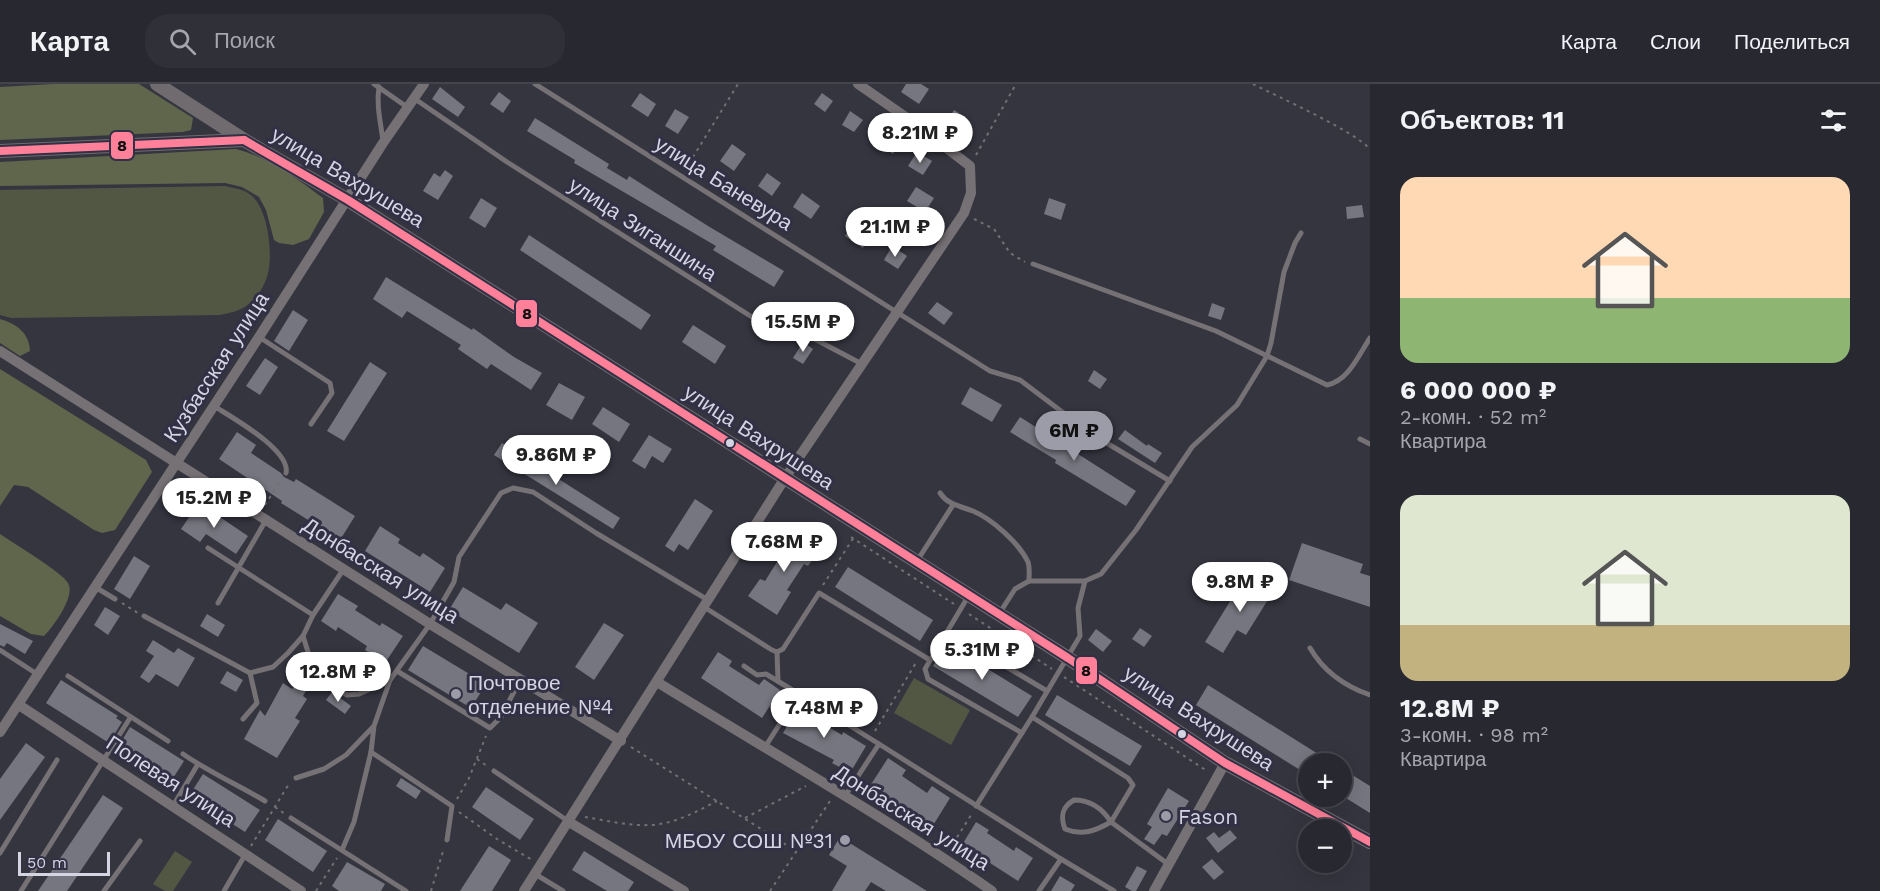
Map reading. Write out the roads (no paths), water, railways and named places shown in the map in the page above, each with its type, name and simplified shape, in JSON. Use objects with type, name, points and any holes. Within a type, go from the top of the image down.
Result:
[{"type":"main road","name":"улица Вахрушева","points":[[157,84],[244,140],[348,200],[785,478],[857,533],[916,563],[999,614],[1225,764],[1370,842]]},
{"type":"main road","points":[[0,151],[244,140]]},
{"type":"street","name":"Кузбасская улица","points":[[0,732],[259,337],[383,143],[424,84]]},
{"type":"street","points":[[524,891],[621,741],[785,478],[964,213],[971,193],[970,166],[913,122],[858,84]]},
{"type":"street","name":"Донбасская улица","points":[[0,351],[343,570],[621,741]]},
{"type":"street","name":"Донбасская улица","points":[[657,682],[840,793],[992,891]]},
{"type":"street","name":"Полевая улица","points":[[19,705],[301,891]]},
{"type":"street","points":[[1154,891],[1225,764]]},
{"type":"street","points":[[571,819],[684,891]]},
{"type":"lane","name":"улица Баневура","points":[[535,84],[990,371],[1020,380],[1090,433],[1170,481]]},
{"type":"lane","name":"улица Зиганшина","points":[[376,86],[411,103],[507,162],[782,336],[788,338],[805,334],[862,364]]},
{"type":"lane","points":[[376,86],[376,103],[383,143]]},
{"type":"lane","points":[[999,614],[1015,589],[1029,581],[1085,581],[1101,574],[1136,530],[1192,447],[1237,405],[1267,356],[1284,272],[1301,233]]},
{"type":"lane","points":[[1033,264],[1216,331],[1327,385],[1339,383],[1370,338]]},
{"type":"lane","points":[[259,337],[330,383],[332,393],[312,424]]},
{"type":"lane","points":[[214,406],[264,439],[282,459],[287,468],[286,473]]},
{"type":"lane","points":[[1360,440],[1370,444]]},
{"type":"lane","points":[[342,850],[354,822],[374,726],[390,680],[430,624],[454,582],[459,557],[501,493],[513,488],[533,492],[706,603],[772,650],[777,652],[783,649],[819,593],[930,660]]},
{"type":"lane","points":[[940,493],[953,505],[975,512],[1004,532],[1029,564],[1029,581]]},
{"type":"lane","points":[[916,563],[953,505]]},
{"type":"lane","points":[[218,603],[262,518]]},
{"type":"lane","points":[[208,548],[313,615]]},
{"type":"lane","points":[[144,616],[250,674],[273,667],[288,654],[303,636],[313,615],[343,570]]},
{"type":"lane","points":[[976,806],[1080,636],[1078,608],[1085,581]]},
{"type":"lane","points":[[94,586],[115,599]]},
{"type":"lane","points":[[969,595],[925,669],[928,679],[1022,733]]},
{"type":"lane","points":[[948,632],[1047,691]]},
{"type":"lane","points":[[303,636],[313,668],[334,687],[347,695],[359,694],[390,680]]},
{"type":"lane","points":[[1310,648],[1319,664],[1348,687],[1370,695]]},
{"type":"lane","points":[[0,650],[39,675]]},
{"type":"lane","points":[[777,652],[778,681]]},
{"type":"lane","points":[[744,666],[757,675],[766,674],[778,681],[1114,891]]},
{"type":"lane","points":[[397,671],[490,728],[501,717],[520,680]]},
{"type":"lane","points":[[243,719],[257,703],[250,674]]},
{"type":"lane","points":[[68,676],[168,741]]},
{"type":"lane","points":[[764,748],[799,694]]},
{"type":"lane","points":[[1032,717],[1128,777],[1133,785],[1111,822],[1096,831],[1074,833],[1065,829],[1062,813],[1066,805],[1074,800],[1092,802],[1105,813],[1111,822],[1169,865]]},
{"type":"lane","points":[[21,891],[130,718]]},
{"type":"lane","points":[[296,778],[324,769],[346,755],[374,726]]},
{"type":"lane","points":[[840,793],[879,744]]},
{"type":"lane","points":[[370,752],[452,806],[447,840]]},
{"type":"lane","points":[[183,754],[264,801]]},
{"type":"lane","points":[[0,853],[57,760]]},
{"type":"lane","points":[[173,806],[198,764]]},
{"type":"lane","points":[[494,771],[571,819]]},
{"type":"lane","points":[[291,818],[406,891]]},
{"type":"lane","points":[[104,891],[140,842]]},
{"type":"lane","points":[[224,891],[246,854]]},
{"type":"lane","points":[[1039,891],[1061,859]]},
{"type":"lane","points":[[538,870],[563,891]]},
{"type":"place","name":"Почтовое отделение №4","points":[[456,694]]},
{"type":"place","name":"Fason","points":[[1166,816]]},
{"type":"place","name":"МБОУ СОШ №31","points":[[845,840]]}]
